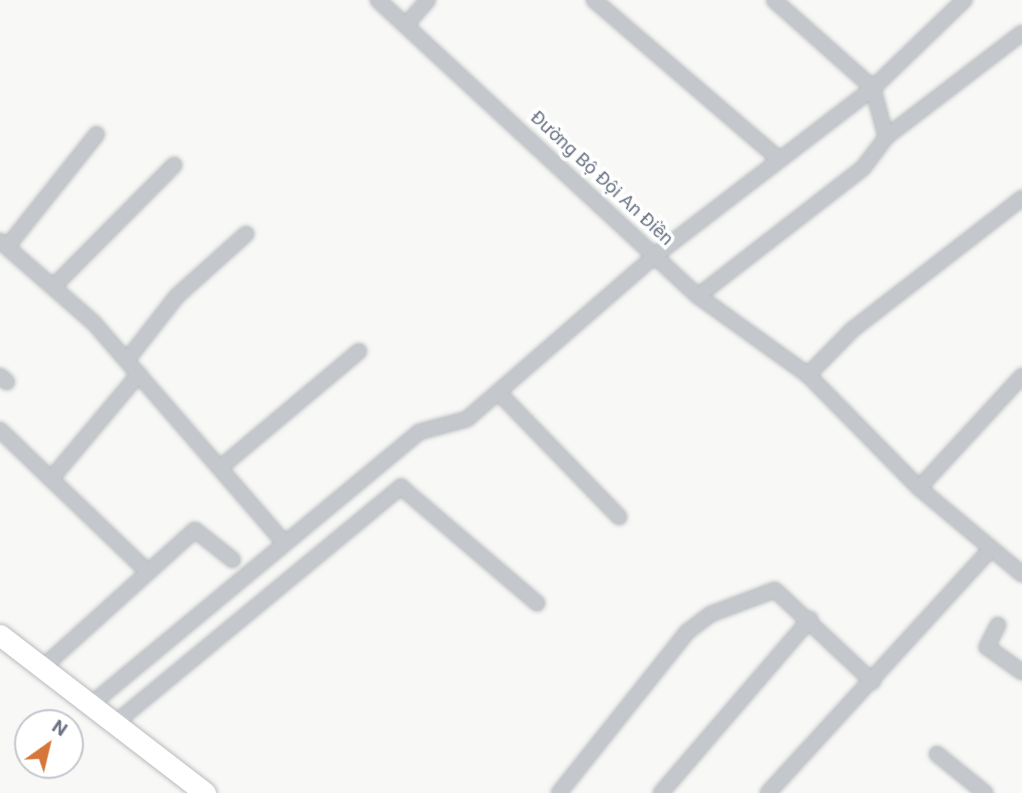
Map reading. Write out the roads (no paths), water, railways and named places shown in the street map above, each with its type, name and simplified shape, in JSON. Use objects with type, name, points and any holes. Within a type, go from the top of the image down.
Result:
[{"type":"street","name":"Đường Bộ Đội An Điền","points":[[378,0],[657,254],[698,296],[808,375],[919,488],[988,552],[1022,574]]},
{"type":"street","points":[[406,25],[428,0]]},
{"type":"street","points":[[594,0],[779,159]]},
{"type":"street","points":[[774,0],[873,88],[886,137]]},
{"type":"street","points":[[88,707],[282,540],[419,432],[467,419],[657,254],[873,88],[961,1]]},
{"type":"street","points":[[698,296],[863,168],[886,137],[1022,33]]},
{"type":"street","points":[[97,134],[3,244],[127,360],[282,540]]},
{"type":"street","points":[[52,287],[174,165]]},
{"type":"street","points":[[808,375],[852,330],[1022,198]]},
{"type":"street","points":[[127,360],[177,296],[246,234]]},
{"type":"street","points":[[221,467],[359,351]]},
{"type":"street","points":[[51,479],[139,374]]},
{"type":"street","points":[[919,488],[1022,376]]},
{"type":"street","points":[[498,392],[620,517]]},
{"type":"street","points":[[0,430],[146,570]]},
{"type":"street","points":[[113,725],[401,488],[537,603]]},
{"type":"street","points":[[41,669],[146,570],[196,530],[233,560]]},
{"type":"street","points":[[768,793],[873,682],[988,552]]},
{"type":"street","points":[[559,793],[703,618],[776,589],[873,682]]},
{"type":"street","points":[[661,793],[810,619]]},
{"type":"street","points":[[998,625],[987,647],[1022,672]]},
{"type":"street","points":[[3,644],[41,669],[205,793]]},
{"type":"street","points":[[937,754],[985,793]]}]
